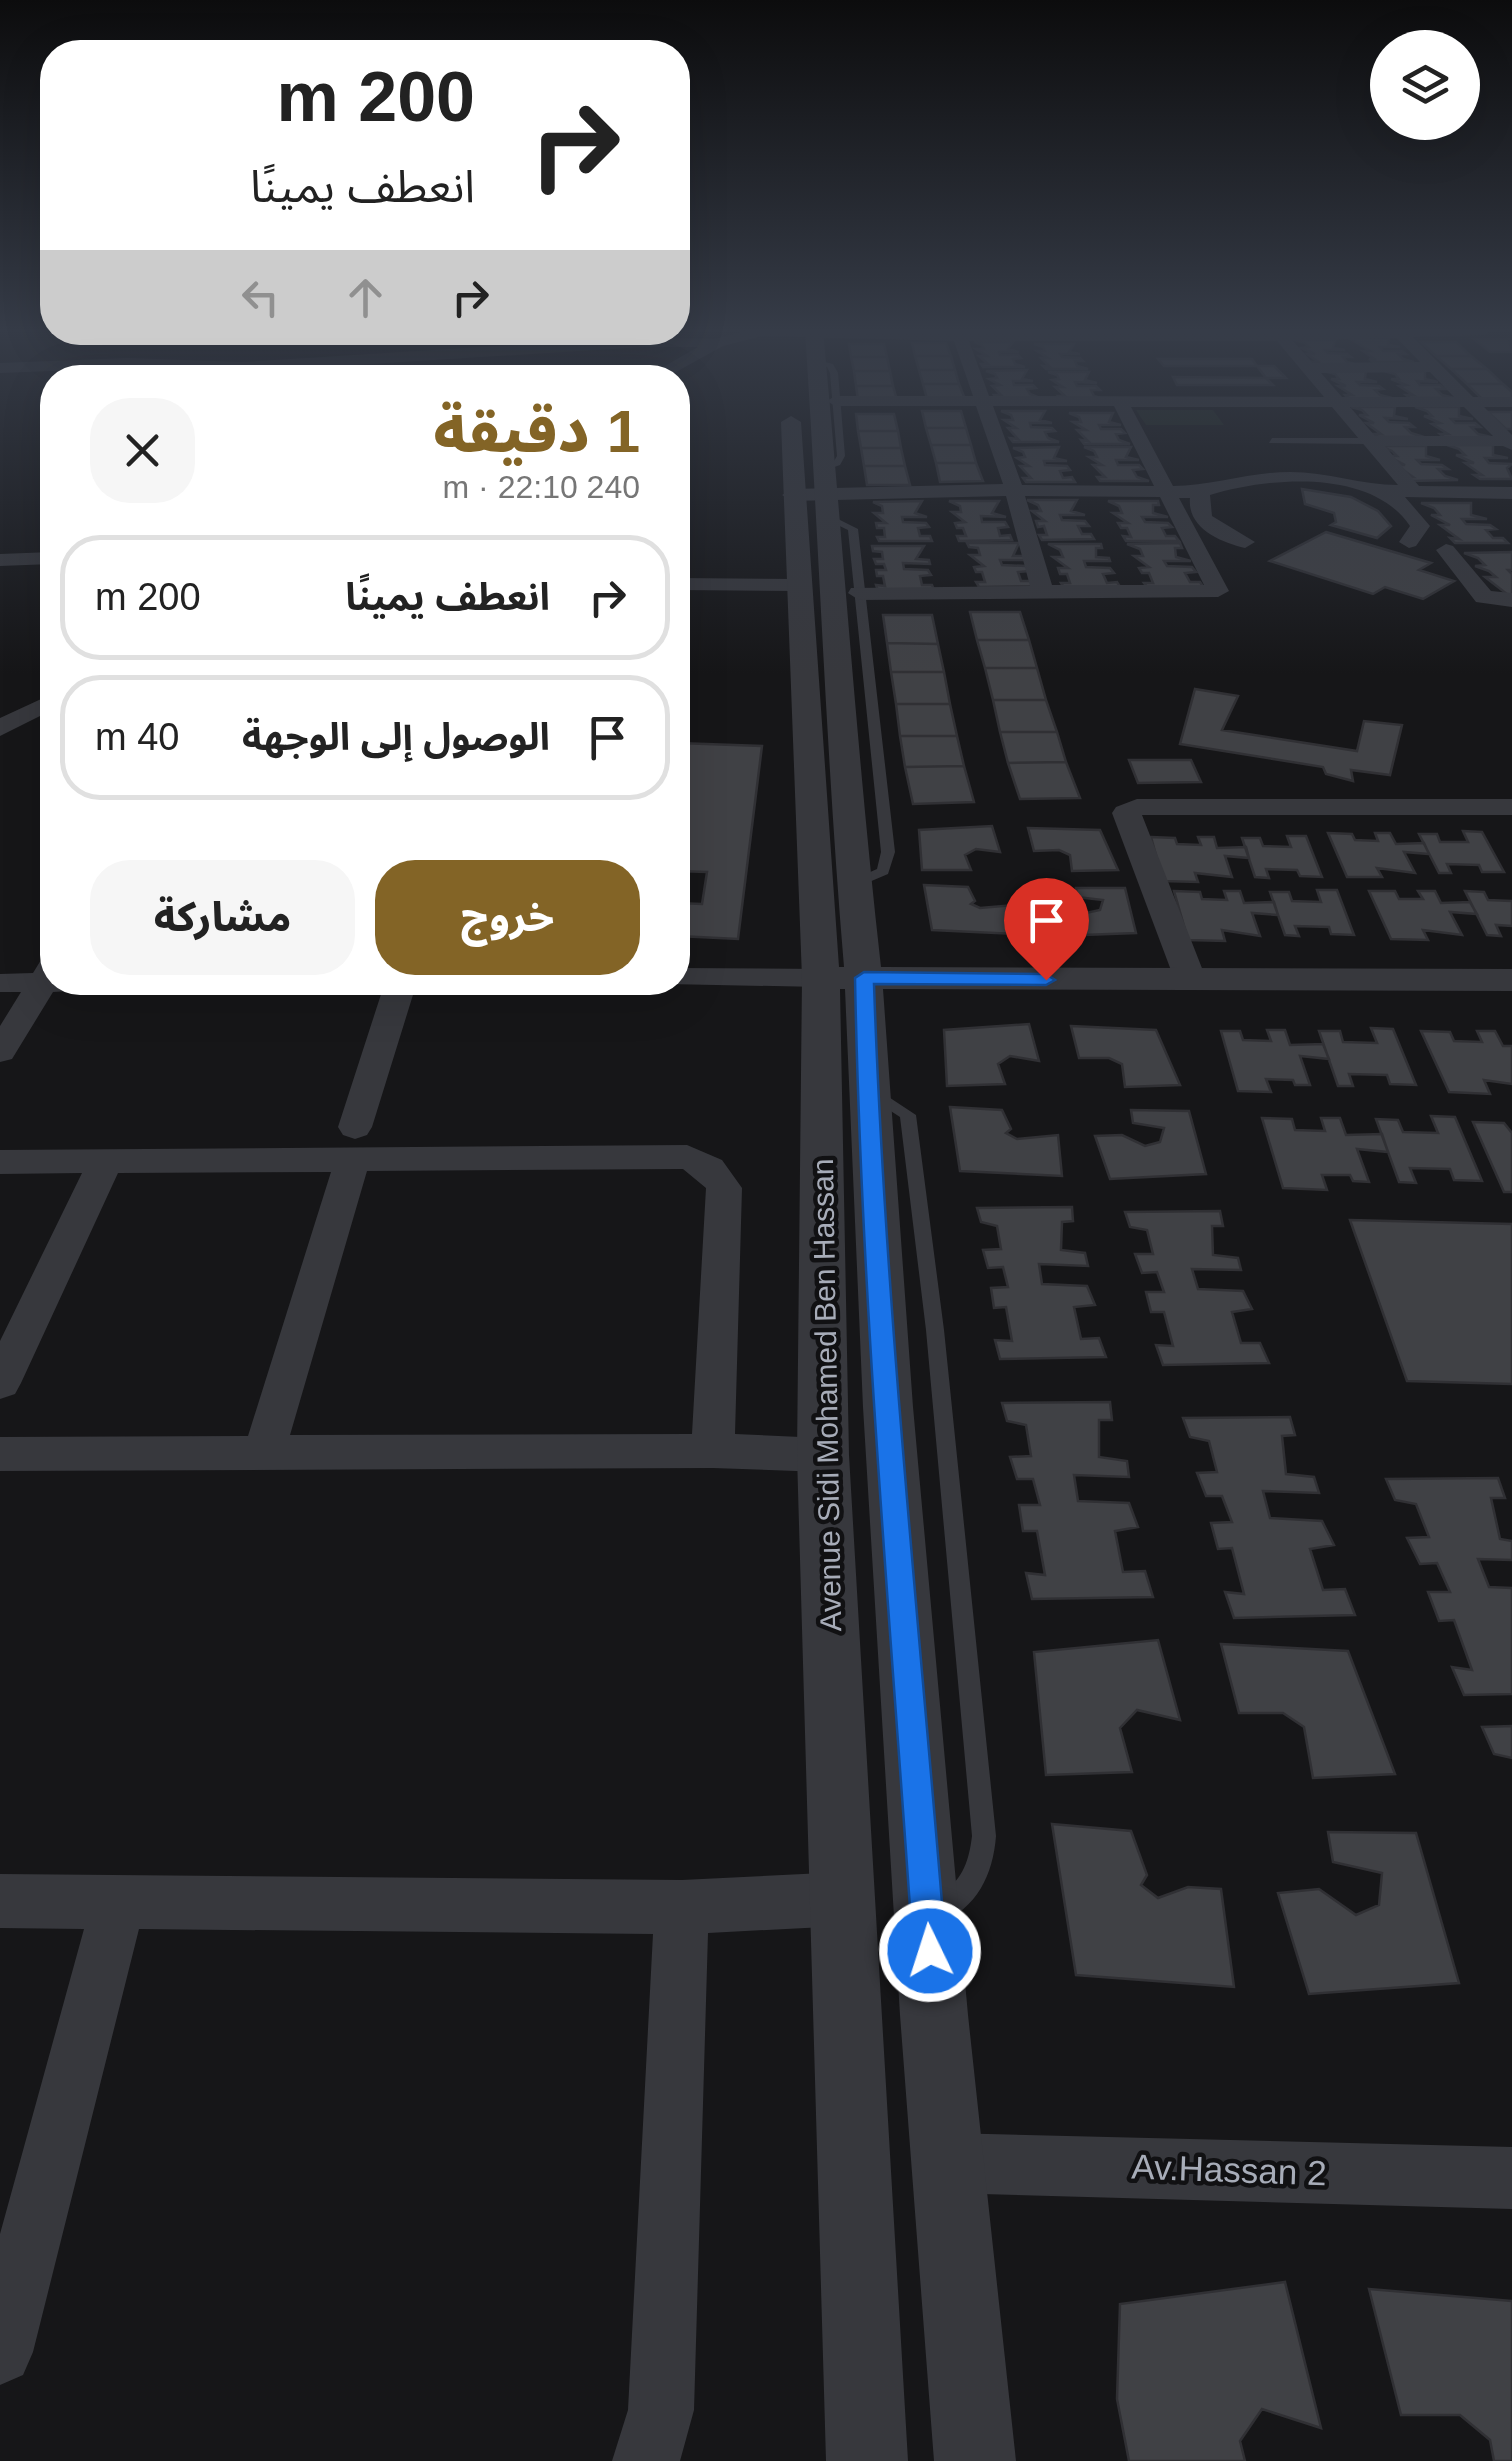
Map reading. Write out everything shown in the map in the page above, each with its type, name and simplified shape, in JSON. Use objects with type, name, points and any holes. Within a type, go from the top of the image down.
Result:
[{"type":"street","name":"Avenue Sidi Mohamed Ben Hassan","points":[[791,445],[798,585],[843,978],[867,1088],[946,2163],[981,2452]]},
{"type":"street","name":"Avenue Sidi Mohamed Ben Hassan","points":[[821,445],[855,884],[843,978],[823,1455],[867,2461]]},
{"type":"street","points":[[997,445],[1043,592]]},
{"type":"street","points":[[859,593],[1218,591],[1141,445]]},
{"type":"street","points":[[1371,445],[1412,492]]},
{"type":"street","points":[[792,494],[826,506],[1014,490],[1201,492],[1234,481],[1280,476],[1316,478],[1377,492],[1512,492]]},
{"type":"street","points":[[1201,492],[1196,505],[1199,515],[1208,525],[1245,542]]},
{"type":"street","points":[[1377,492],[1417,517],[1418,534],[1408,542]]},
{"type":"street","points":[[1446,550],[1484,596],[1512,600]]},
{"type":"street","points":[[0,560],[40,558]]},
{"type":"street","points":[[690,584],[798,585]]},
{"type":"street","points":[[0,728],[40,707]]},
{"type":"street","points":[[1191,981],[1126,813],[1137,807],[1512,807]]},
{"type":"street","points":[[0,982],[40,976]]},
{"type":"street","points":[[690,977],[1512,980]]},
{"type":"street","points":[[0,1052],[40,986]]},
{"type":"street","points":[[264,1452],[397,995]]},
{"type":"street","points":[[0,1162],[106,1161],[354,1143],[687,1157],[718,1175],[724,1188],[713,1451]]},
{"type":"street","points":[[0,1383],[106,1161]]},
{"type":"street","points":[[0,1454],[713,1451],[823,1455]]},
{"type":"street","points":[[0,1901],[682,1907],[844,1900]]},
{"type":"street","points":[[0,2352],[119,1902]]},
{"type":"street","points":[[646,2461],[662,2410],[682,1907]]},
{"type":"street","name":"Av.Hassan 2","points":[[946,2163],[1512,2178]]},
{"type":"lane","points":[[823,468],[838,464],[839,445]]},
{"type":"lane","points":[[826,506],[852,529],[888,852],[883,872],[855,884]]},
{"type":"building","points":[[860,445],[900,445],[901,448],[861,448]]},
{"type":"building","points":[[931,445],[971,445],[976,463],[936,463]]},
{"type":"building","points":[[1447,445],[1493,445],[1493,455],[1508,458],[1485,458],[1489,463],[1512,464],[1507,468],[1512,479],[1480,479],[1474,475],[1482,475],[1465,463],[1474,463],[1456,455],[1465,455],[1459,449]]},
{"type":"building","points":[[1380,446],[1426,446],[1426,456],[1440,460],[1417,460],[1421,464],[1442,465],[1448,469],[1438,469],[1445,476],[1458,480],[1410,481],[1405,477],[1413,477],[1396,465],[1405,465],[1388,456],[1397,456],[1392,451]]},
{"type":"building","points":[[1059,447],[1054,458],[1067,461],[1044,461],[1045,465],[1067,466],[1070,470],[1060,471],[1063,478],[1072,477],[1075,482],[1026,482],[1023,478],[1031,478],[1020,466],[1029,466],[1017,458],[1025,457],[1023,452],[1013,448]]},
{"type":"building","points":[[1084,447],[1131,447],[1126,457],[1139,460],[1116,460],[1118,465],[1139,465],[1143,469],[1133,470],[1137,477],[1149,481],[1100,481],[1097,477],[1105,477],[1093,465],[1102,465],[1089,457],[1097,457],[1094,451]]},
{"type":"building","points":[[861,448],[901,448],[905,466],[864,466]]},
{"type":"building","points":[[936,463],[976,463],[983,481],[940,482]]},
{"type":"building","points":[[864,466],[905,466],[910,485],[867,485]]},
{"type":"building","points":[[1302,489],[1351,497],[1378,511],[1391,526],[1377,538],[1331,525],[1336,522],[1334,513],[1305,504]]},
{"type":"building","points":[[1027,500],[1077,500],[1071,511],[1085,515],[1060,515],[1062,520],[1085,521],[1089,526],[1078,526],[1082,534],[1091,534],[1094,539],[1042,540],[1039,535],[1047,535],[1044,526],[1038,527],[1036,521],[1045,521],[1032,511],[1041,511],[1038,505]]},
{"type":"building","points":[[922,501],[915,513],[927,517],[902,517],[903,522],[926,523],[929,527],[918,528],[920,536],[930,536],[932,541],[879,541],[877,537],[885,537],[884,528],[877,528],[876,523],[886,523],[874,513],[883,513],[882,506],[873,502]]},
{"type":"building","points":[[949,501],[999,501],[992,513],[1006,517],[981,516],[982,522],[1005,522],[1008,527],[998,528],[1000,536],[1010,535],[1012,540],[959,541],[957,536],[966,536],[955,523],[965,522],[952,512],[961,512],[960,506]]},
{"type":"building","points":[[1108,501],[1158,501],[1159,505],[1153,505],[1153,513],[1168,517],[1142,517],[1145,522],[1168,523],[1172,527],[1162,528],[1166,536],[1175,536],[1179,541],[1126,541],[1123,536],[1131,537],[1127,528],[1118,523],[1128,523],[1113,513],[1122,513],[1119,506]]},
{"type":"building","points":[[1421,503],[1471,503],[1471,515],[1487,519],[1462,519],[1466,524],[1490,525],[1496,529],[1486,530],[1493,538],[1503,538],[1508,543],[1455,543],[1450,538],[1459,539],[1440,525],[1450,525],[1431,515],[1440,515],[1434,508]]},
{"type":"building","points":[[1326,532],[1431,563],[1419,570],[1454,581],[1423,599],[1385,587],[1373,594],[1270,561]]},
{"type":"building","points":[[967,543],[1019,543],[1013,556],[1026,556],[1027,560],[1000,560],[1002,565],[1026,566],[1030,571],[1018,572],[1021,581],[1031,581],[1034,586],[979,587],[976,582],[985,582],[982,572],[976,572],[974,567],[984,566],[970,555],[980,555],[978,548]]},
{"type":"building","points":[[1180,543],[1182,548],[1175,548],[1176,557],[1191,561],[1164,561],[1167,566],[1192,567],[1196,572],[1185,573],[1190,582],[1200,582],[1204,588],[1148,588],[1144,583],[1153,583],[1149,573],[1142,573],[1139,568],[1149,567],[1134,556],[1143,556],[1140,549],[1127,544]]},
{"type":"building","points":[[1048,544],[1101,544],[1102,548],[1096,548],[1096,557],[1110,561],[1084,561],[1086,567],[1110,568],[1114,573],[1103,574],[1107,583],[1117,582],[1121,588],[1065,589],[1061,583],[1070,583],[1067,574],[1060,574],[1058,568],[1068,568],[1053,557],[1063,557],[1060,550]]},
{"type":"building","points":[[872,546],[924,546],[916,559],[929,560],[930,564],[903,563],[904,569],[928,570],[931,575],[920,576],[922,585],[932,585],[934,590],[878,591],[876,585],[885,586],[883,576],[877,576],[876,570],[886,570],[884,564],[876,564],[874,559],[883,559],[882,552],[873,551]]},
{"type":"building","points":[[1512,552],[1512,570],[1508,570],[1512,574],[1512,598],[1485,577],[1496,577],[1475,566],[1485,565],[1478,558],[1464,553]]},
{"type":"building","points":[[970,612],[1020,612],[1029,640],[977,640]]},
{"type":"building","points":[[883,615],[932,615],[938,644],[887,643]]},
{"type":"building","points":[[977,640],[1029,640],[1037,668],[985,668]]},
{"type":"building","points":[[887,643],[938,644],[944,672],[891,672]]},
{"type":"building","points":[[985,668],[1037,668],[1046,700],[993,700]]},
{"type":"building","points":[[891,672],[944,672],[950,704],[896,704]]},
{"type":"building","points":[[1195,689],[1238,696],[1222,730],[1357,751],[1364,721],[1402,725],[1390,775],[1351,770],[1353,781],[1326,774],[1323,767],[1180,744]]},
{"type":"building","points":[[993,700],[1046,700],[1057,732],[1000,732]]},
{"type":"building","points":[[896,704],[950,704],[957,736],[900,736]]},
{"type":"building","points":[[1000,732],[1057,732],[1066,762],[1008,763]]},
{"type":"building","points":[[900,736],[957,736],[964,766],[905,767]]},
{"type":"building","points":[[690,743],[762,746],[738,939],[690,937],[690,904],[702,904],[707,872],[690,871]]},
{"type":"building","points":[[1129,760],[1191,760],[1201,782],[1138,783]]},
{"type":"building","points":[[1066,762],[1080,798],[1020,799],[1008,763]]},
{"type":"building","points":[[964,766],[974,802],[913,804],[905,767]]},
{"type":"building","points":[[992,826],[1000,852],[976,849],[965,855],[971,870],[922,870],[919,830]]},
{"type":"building","points":[[1028,828],[1100,830],[1118,870],[1072,871],[1070,855],[1059,850],[1034,851]]},
{"type":"building","points":[[1463,831],[1482,832],[1504,872],[1482,872],[1479,865],[1447,864],[1451,873],[1439,873],[1419,834],[1437,834],[1440,842],[1468,842]]},
{"type":"building","points":[[1328,833],[1378,841],[1375,833],[1390,833],[1396,844],[1424,843],[1429,854],[1404,852],[1415,873],[1377,868],[1382,877],[1347,877]]},
{"type":"building","points":[[1287,836],[1306,836],[1322,877],[1300,876],[1297,870],[1266,869],[1269,878],[1255,877],[1242,838],[1260,838],[1263,846],[1291,847]]},
{"type":"building","points":[[1151,837],[1201,845],[1198,837],[1214,837],[1217,848],[1246,847],[1249,858],[1225,856],[1232,877],[1195,873],[1198,882],[1163,881]]},
{"type":"building","points":[[924,885],[968,887],[975,901],[971,904],[980,908],[1014,905],[1016,934],[932,930]]},
{"type":"building","points":[[1076,888],[1125,888],[1136,933],[1056,936],[1045,906],[1068,905],[1086,913],[1100,910],[1103,900],[1077,897]]},
{"type":"building","points":[[1317,890],[1337,890],[1354,935],[1331,934],[1329,927],[1295,926],[1299,936],[1285,935],[1270,892],[1289,892],[1292,901],[1321,902]]},
{"type":"building","points":[[1174,891],[1200,892],[1202,899],[1227,900],[1224,891],[1240,891],[1244,903],[1274,902],[1278,915],[1252,913],[1260,936],[1222,930],[1225,941],[1188,940]]},
{"type":"building","points":[[1369,891],[1395,891],[1399,899],[1423,899],[1418,891],[1435,891],[1441,903],[1470,902],[1477,914],[1450,912],[1462,935],[1423,930],[1428,940],[1391,939]]},
{"type":"building","points":[[1465,891],[1484,892],[1488,900],[1512,901],[1512,926],[1496,925],[1501,936],[1487,935]]},
{"type":"building","points":[[1029,1024],[1039,1061],[1010,1056],[998,1064],[1005,1084],[947,1086],[944,1030]]},
{"type":"building","points":[[1071,1026],[1156,1030],[1180,1085],[1125,1087],[1122,1064],[1109,1058],[1079,1058]]},
{"type":"building","points":[[1371,1028],[1393,1029],[1416,1085],[1390,1084],[1387,1075],[1349,1074],[1353,1086],[1338,1086],[1319,1031],[1340,1031],[1343,1042],[1377,1043]]},
{"type":"building","points":[[1267,1030],[1285,1030],[1290,1045],[1323,1044],[1329,1059],[1300,1056],[1310,1085],[1266,1079],[1271,1092],[1238,1091],[1221,1031],[1240,1031],[1243,1040],[1271,1041]]},
{"type":"building","points":[[1421,1031],[1450,1032],[1454,1041],[1482,1042],[1477,1031],[1495,1031],[1503,1046],[1512,1046],[1512,1084],[1484,1080],[1490,1094],[1449,1092]]},
{"type":"building","points":[[950,1107],[1002,1110],[1011,1129],[1006,1133],[1017,1139],[1058,1135],[1062,1176],[960,1171]]},
{"type":"building","points":[[1131,1110],[1189,1111],[1206,1174],[1110,1179],[1095,1136],[1122,1135],[1145,1146],[1160,1142],[1164,1128],[1133,1123]]},
{"type":"building","points":[[1431,1116],[1455,1117],[1482,1181],[1454,1180],[1450,1169],[1410,1168],[1416,1183],[1399,1182],[1376,1119],[1398,1120],[1403,1132],[1438,1133]]},
{"type":"building","points":[[1262,1118],[1292,1119],[1295,1130],[1325,1131],[1321,1118],[1340,1118],[1346,1135],[1382,1134],[1388,1152],[1357,1149],[1369,1182],[1353,1181],[1350,1175],[1322,1175],[1327,1190],[1283,1188]]},
{"type":"building","points":[[1473,1122],[1504,1123],[1512,1133],[1512,1192],[1504,1192]]},
{"type":"building","points":[[1072,1207],[1073,1221],[1062,1222],[1061,1250],[1085,1253],[1088,1266],[1039,1264],[1042,1284],[1087,1286],[1095,1305],[1074,1307],[1081,1339],[1099,1338],[1106,1357],[1000,1359],[995,1340],[1012,1341],[1006,1307],[994,1308],[991,1288],[1008,1287],[1003,1267],[988,1268],[983,1250],[1001,1249],[997,1226],[981,1222],[977,1208]]},
{"type":"building","points":[[1220,1211],[1223,1226],[1212,1226],[1213,1255],[1238,1258],[1241,1270],[1192,1269],[1198,1289],[1243,1291],[1252,1309],[1232,1312],[1241,1343],[1260,1343],[1269,1363],[1163,1365],[1156,1345],[1173,1346],[1164,1312],[1151,1312],[1146,1292],[1164,1292],[1157,1272],[1142,1273],[1135,1254],[1153,1254],[1147,1230],[1130,1227],[1125,1212]]},
{"type":"building","points":[[1350,1220],[1512,1224],[1512,1384],[1407,1381]]},
{"type":"building","points":[[1110,1402],[1112,1420],[1099,1420],[1099,1457],[1127,1461],[1129,1477],[1074,1475],[1078,1501],[1129,1503],[1138,1527],[1115,1531],[1123,1572],[1145,1571],[1153,1597],[1032,1599],[1026,1573],[1045,1575],[1037,1531],[1023,1531],[1019,1505],[1040,1505],[1033,1479],[1017,1479],[1010,1457],[1031,1456],[1026,1425],[1007,1421],[1002,1403]]},
{"type":"building","points":[[1290,1417],[1295,1435],[1282,1436],[1286,1474],[1314,1477],[1319,1493],[1263,1491],[1270,1518],[1322,1521],[1334,1545],[1310,1549],[1323,1590],[1345,1589],[1355,1615],[1234,1618],[1225,1592],[1244,1594],[1232,1548],[1218,1549],[1211,1523],[1232,1522],[1222,1496],[1206,1496],[1197,1473],[1217,1472],[1209,1441],[1190,1437],[1183,1418]]},
{"type":"building","points":[[1498,1478],[1505,1498],[1491,1498],[1500,1539],[1512,1541],[1512,1560],[1478,1559],[1489,1587],[1512,1588],[1512,1694],[1464,1695],[1452,1667],[1472,1670],[1454,1620],[1439,1621],[1428,1592],[1450,1592],[1437,1563],[1420,1564],[1407,1538],[1429,1537],[1416,1504],[1395,1500],[1386,1479]]},
{"type":"building","points":[[1158,1640],[1180,1720],[1137,1710],[1120,1728],[1132,1772],[1046,1775],[1034,1652]]},
{"type":"building","points":[[1221,1644],[1348,1651],[1395,1774],[1313,1778],[1304,1727],[1283,1713],[1239,1713]]},
{"type":"building","points":[[1512,1726],[1512,1758],[1494,1754],[1482,1727]]},
{"type":"building","points":[[1052,1824],[1131,1831],[1147,1875],[1141,1885],[1158,1898],[1188,1887],[1221,1889],[1234,1987],[1076,1975]]},
{"type":"building","points":[[1328,1832],[1416,1833],[1459,1983],[1309,1994],[1278,1893],[1319,1889],[1356,1915],[1379,1905],[1382,1873],[1333,1862]]},
{"type":"building","points":[[1285,2282],[1321,2428],[1262,2409],[1240,2441],[1245,2461],[1129,2461],[1117,2399],[1120,2304]]},
{"type":"building","points":[[1369,2289],[1512,2301],[1512,2461],[1494,2461],[1490,2440],[1460,2415],[1401,2415]]},
{"type":"route","points":[[930,1951],[867,1088],[864,978],[1046,980]]}]
